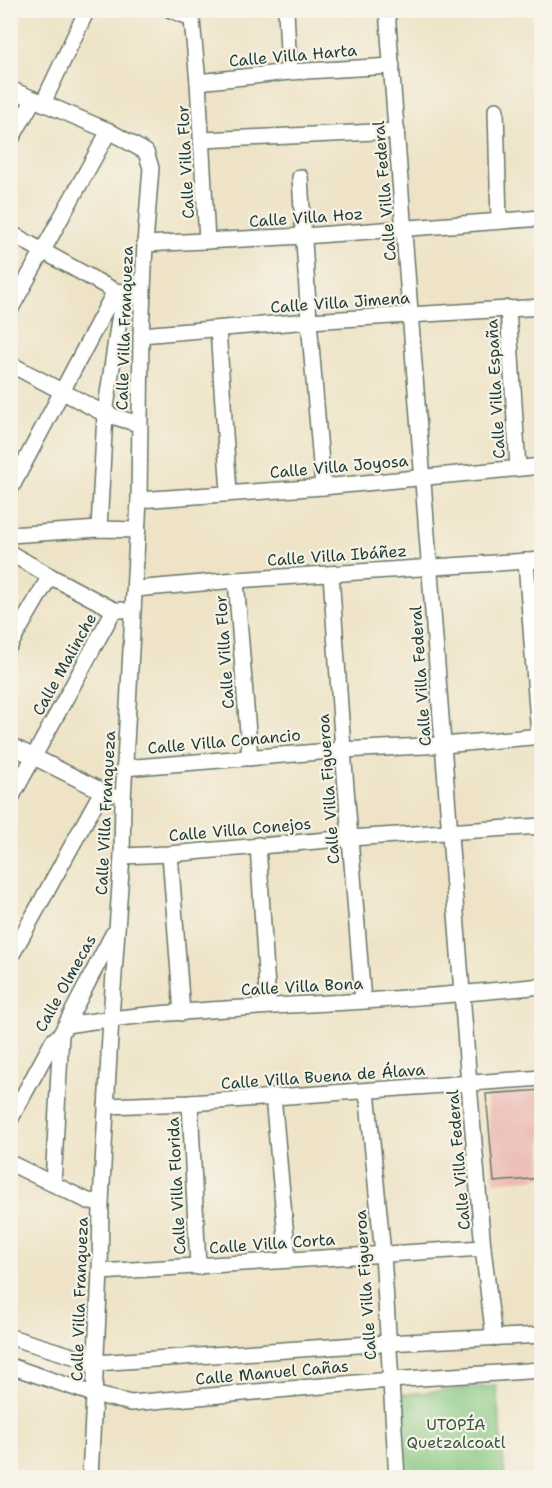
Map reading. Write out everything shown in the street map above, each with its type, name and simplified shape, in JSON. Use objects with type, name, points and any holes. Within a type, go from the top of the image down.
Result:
[{"type":"street","points":[[10,141],[38,101],[87,10]]},
{"type":"street","points":[[171,10],[191,14]]},
{"type":"street","points":[[286,10],[289,72]]},
{"type":"street","name":"Calle Villa Federal","points":[[387,10],[469,1084],[483,1248],[494,1338]]},
{"type":"street","name":"Calle Villa Flor","points":[[191,14],[198,82],[207,241]]},
{"type":"street","name":"Calle Villa Harta","points":[[198,82],[289,72],[392,66]]},
{"type":"street","points":[[10,89],[109,131],[10,310]]},
{"type":"street","points":[[496,110],[499,221]]},
{"type":"street","name":"Calle Villa Franqueza","points":[[90,1478],[101,1202],[122,856],[124,768],[138,530],[141,335],[151,168],[146,152],[109,131]]},
{"type":"street","points":[[202,140],[397,131]]},
{"type":"street","points":[[300,177],[323,487]]},
{"type":"street","name":"Calle Villa Hoz","points":[[145,244],[304,236],[542,218]]},
{"type":"street","points":[[10,233],[119,292],[143,295]]},
{"type":"street","points":[[10,490],[62,391],[119,292]]},
{"type":"street","points":[[99,529],[105,414],[119,292]]},
{"type":"street","name":"Calle Villa Jimena","points":[[141,335],[309,321],[542,306]]},
{"type":"street","name":"Calle Villa España","points":[[508,308],[518,468]]},
{"type":"street","points":[[218,329],[229,493]]},
{"type":"street","points":[[10,364],[105,414],[139,424]]},
{"type":"street","name":"Calle Villa Joyosa","points":[[139,500],[323,487],[542,466]]},
{"type":"street","points":[[10,535],[99,529],[138,530]]},
{"type":"street","points":[[10,554],[114,610],[134,610]]},
{"type":"street","points":[[534,561],[540,736]]},
{"type":"street","name":"Calle Villa Ibáñez","points":[[135,589],[430,566],[534,561]]},
{"type":"street","name":"Calle Villa Figueroa","points":[[331,574],[363,1001]]},
{"type":"street","points":[[10,645],[50,576]]},
{"type":"street","name":"Calle Villa Flor","points":[[237,580],[250,758]]},
{"type":"street","name":"Calle Malinche","points":[[10,800],[114,610]]},
{"type":"street","name":"Calle Villa Conancio","points":[[124,768],[540,736]]},
{"type":"street","points":[[10,745],[123,800]]},
{"type":"street","points":[[10,958],[102,791]]},
{"type":"street","name":"Calle Villa Conejos","points":[[122,856],[542,826]]},
{"type":"street","points":[[258,845],[268,1005]]},
{"type":"street","points":[[170,854],[182,1013]]},
{"type":"street","name":"Calle Olmecas","points":[[10,1120],[53,1041],[63,1029],[117,926]]},
{"type":"street","name":"Calle Villa Bona","points":[[63,1029],[111,1018],[268,1005],[462,994],[542,986]]},
{"type":"street","points":[[53,1184],[63,1029]]},
{"type":"street","name":"Calle Villa Buena de Álava","points":[[106,1106],[190,1103],[542,1078]]},
{"type":"street","name":"Calle Villa Figueroa","points":[[367,1091],[383,1254],[397,1478]]},
{"type":"street","points":[[273,1096],[288,1259]]},
{"type":"street","name":"Calle Villa Florida","points":[[190,1103],[198,1267]]},
{"type":"street","points":[[10,1163],[88,1202],[101,1202]]},
{"type":"street","name":"Calle Villa Corta","points":[[100,1272],[483,1248]]},
{"type":"street","name":"Calle Manuel Cañas","points":[[10,1337],[96,1363],[387,1342],[542,1335]]},
{"type":"street","name":"Calle Manuel Cañas","points":[[10,1366],[93,1394],[131,1402],[390,1380],[542,1370]]},
{"type":"green space","name":"UTOPÍA Quetzalcoatl","points":[[496,1386],[505,1477],[405,1477],[397,1395]]},
{"type":"building","points":[[542,1090],[542,1178],[494,1182],[486,1094]]}]
